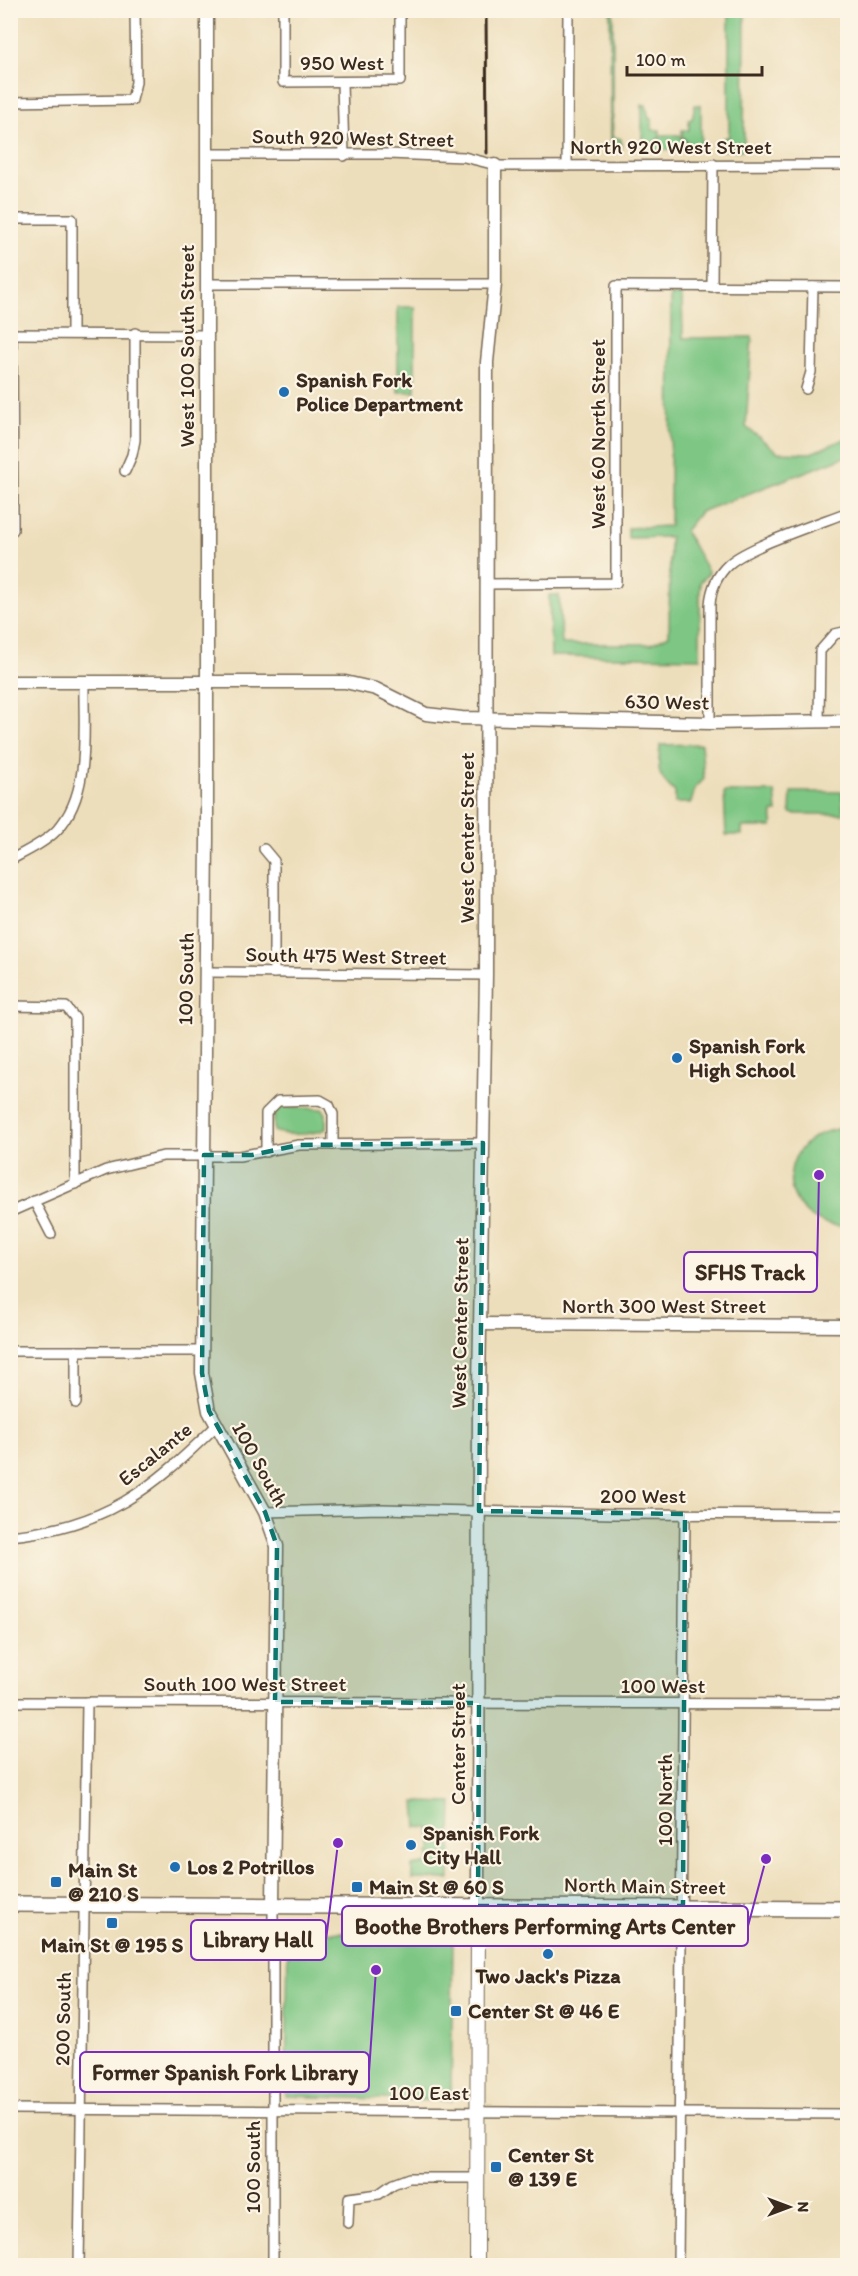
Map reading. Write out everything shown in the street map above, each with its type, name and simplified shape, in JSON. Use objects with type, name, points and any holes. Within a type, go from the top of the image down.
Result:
[{"type":"main road","name":"North Main Street","points":[[10,1904],[683,1906],[848,1909]]},
{"type":"main road","name":"Center Street","points":[[477,2265],[478,1906]]},
{"type":"street","points":[[10,102],[132,100],[136,82],[135,10]]},
{"type":"street","name":"West 100 South Street","points":[[207,10],[209,154],[206,284],[207,682]]},
{"type":"street","name":"950 West","points":[[283,10],[283,82],[400,81],[400,10]]},
{"type":"street","points":[[567,166],[568,10]]},
{"type":"street","points":[[342,82],[344,156]]},
{"type":"street","name":"South 920 West Street","points":[[209,154],[344,156],[388,154],[464,157],[495,165]]},
{"type":"street","points":[[712,164],[712,287],[848,287]]},
{"type":"street","name":"North 920 West Street","points":[[495,165],[848,165]]},
{"type":"street","name":"West Center Street","points":[[479,1511],[486,975],[487,362],[495,284],[495,165]]},
{"type":"street","points":[[10,219],[72,219],[72,333]]},
{"type":"street","points":[[206,284],[495,284]]},
{"type":"street","name":"West 60 North Street","points":[[486,584],[616,583],[616,286],[712,287]]},
{"type":"street","points":[[806,389],[811,372],[813,287]]},
{"type":"street","points":[[125,471],[135,440],[135,333]]},
{"type":"street","points":[[12,530],[11,334],[206,335]]},
{"type":"street","points":[[710,723],[710,605],[712,590],[719,576],[740,557],[848,512]]},
{"type":"street","points":[[819,721],[820,651],[826,641],[835,634],[848,631]]},
{"type":"street","name":"630 West","points":[[10,682],[345,682],[376,689],[426,714],[487,719],[710,723],[848,721]]},
{"type":"street","points":[[10,860],[57,830],[72,807],[82,770],[84,682]]},
{"type":"street","name":"100 South","points":[[207,682],[202,1351],[205,1396],[216,1426],[272,1525],[277,1556],[273,1905],[273,2265]]},
{"type":"street","points":[[264,849],[274,861],[274,973]]},
{"type":"street","name":"South 475 West Street","points":[[206,972],[486,975]]},
{"type":"street","points":[[10,1006],[59,1005],[72,1011],[75,1018],[75,1184]]},
{"type":"street","points":[[266,1152],[266,1113],[278,1101],[320,1100],[329,1105],[333,1114],[333,1145]]},
{"type":"street","points":[[10,1212],[75,1184],[141,1160],[163,1156],[239,1156],[299,1145],[483,1143]]},
{"type":"street","points":[[34,1201],[51,1234]]},
{"type":"street","name":"North 300 West Street","points":[[480,1324],[848,1326]]},
{"type":"street","points":[[10,1351],[202,1351]]},
{"type":"street","points":[[76,1351],[76,1403]]},
{"type":"street","name":"Escalante","points":[[10,1536],[73,1524],[110,1510],[143,1492],[216,1426]]},
{"type":"street","name":"200 West","points":[[266,1512],[439,1510],[848,1515]]},
{"type":"street","name":"Center Street","points":[[478,1906],[479,1511]]},
{"type":"street","name":"100 North","points":[[678,2265],[685,1514]]},
{"type":"street","name":"South 100 West Street","points":[[10,1702],[479,1702]]},
{"type":"street","name":"200 South","points":[[79,2265],[87,1702]]},
{"type":"street","name":"100 West","points":[[479,1702],[848,1704]]},
{"type":"street","name":"100 East","points":[[10,2109],[848,2114]]},
{"type":"street","points":[[348,2223],[349,2198],[379,2194],[393,2184],[409,2178],[477,2178]]},
{"type":"highlighted area","points":[[483,1143],[479,1511],[685,1514],[683,1906],[478,1906],[479,1703],[275,1702],[277,1546],[265,1512],[209,1411],[202,1373],[204,1155],[252,1155],[299,1145]]},
{"type":"green space","points":[[610,11],[613,11],[613,137],[621,139],[621,151],[611,151]]},
{"type":"green space","points":[[729,11],[745,11],[744,150],[722,150],[722,139],[729,136]]},
{"type":"green space","points":[[642,105],[646,105],[649,119],[652,119],[652,130],[660,130],[660,137],[646,150],[642,150]]},
{"type":"green space","points":[[695,105],[701,105],[701,150],[695,150],[682,136],[682,130],[689,130],[689,119],[692,119]]},
{"type":"green space","points":[[662,135],[679,135],[693,150],[649,150]]},
{"type":"green space","points":[[671,295],[682,295],[683,338],[752,337],[746,427],[778,452],[811,453],[847,438],[847,456],[700,512],[685,531],[709,573],[700,582],[700,658],[551,656],[549,595],[559,595],[562,644],[651,644],[669,635],[670,537],[628,538],[628,528],[670,526]]},
{"type":"green space","points":[[398,307],[415,307],[415,392],[398,392]]},
{"type":"green space","points":[[701,744],[704,779],[695,788],[691,803],[675,803],[675,792],[664,780],[659,770],[660,745]]},
{"type":"green space","points":[[724,792],[775,792],[777,812],[773,812],[772,827],[742,827],[742,835],[726,835]]},
{"type":"green space","points":[[791,792],[842,792],[843,814],[793,814],[790,812]]},
{"type":"green space","points":[[281,1107],[323,1109],[326,1114],[326,1129],[300,1134],[274,1131],[274,1114]]},
{"type":"green space","points":[[837,1129],[847,1129],[847,1226],[824,1223],[806,1213],[795,1199],[791,1182],[792,1165],[800,1149],[815,1137]]},
{"type":"green space","points":[[415,1802],[452,1803],[450,1879],[412,1879],[412,1866],[429,1863],[429,1852],[432,1851],[429,1828],[417,1827]]},
{"type":"green space","points":[[288,1932],[453,1934],[451,2101],[286,2096]]},
{"type":"railway","points":[[486,10],[487,153]]},
{"type":"place","name":"Spanish Fork Police Department","points":[[284,392]]},
{"type":"place","name":"Spanish Fork High School","points":[[677,1058]]},
{"type":"place","name":"SFHS Track","points":[[819,1175]]},
{"type":"place","name":"Library Hall","points":[[338,1843]]},
{"type":"place","name":"Spanish Fork City Hall","points":[[411,1845]]},
{"type":"place","name":"Boothe Brothers Performing Arts Center","points":[[766,1859]]},
{"type":"place","name":"Los 2 Potrillos","points":[[175,1867]]},
{"type":"place","name":"Main St @ 210 S","points":[[56,1882]]},
{"type":"place","name":"Main St @ 60 S","points":[[357,1887]]},
{"type":"place","name":"Main St @ 195 S","points":[[112,1923]]},
{"type":"place","name":"Two Jack's Pizza","points":[[548,1954]]},
{"type":"place","name":"Former Spanish Fork Library","points":[[376,1970]]},
{"type":"place","name":"Center St @ 46 E","points":[[456,2011]]},
{"type":"place","name":"Center St @ 139 E","points":[[496,2167]]}]
